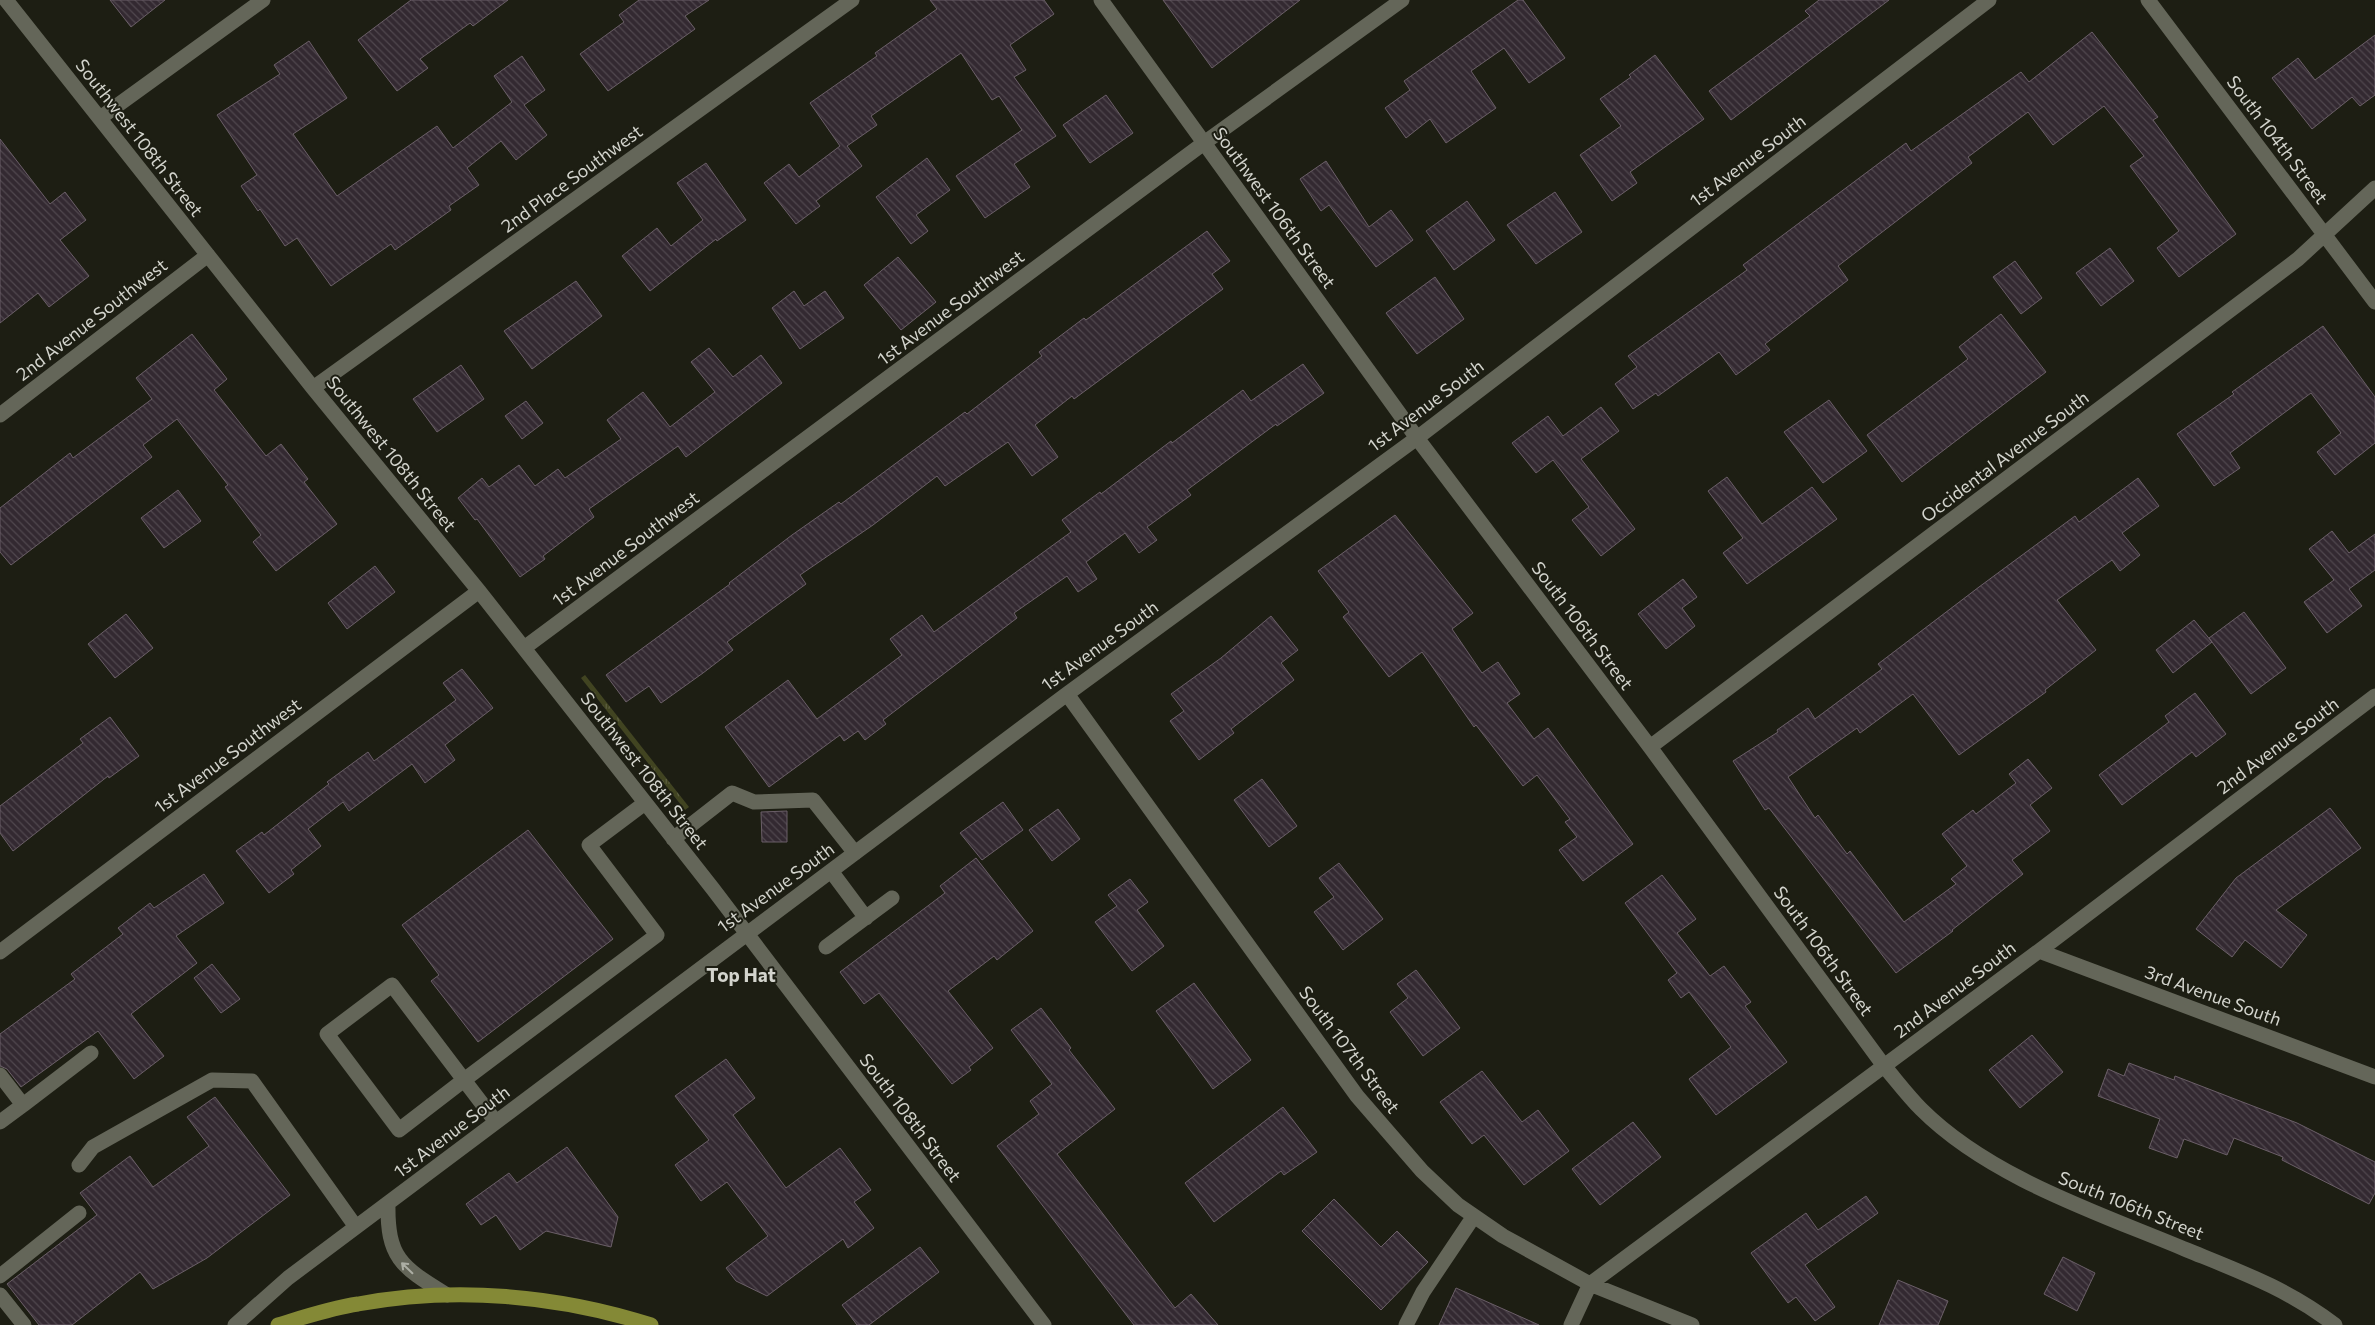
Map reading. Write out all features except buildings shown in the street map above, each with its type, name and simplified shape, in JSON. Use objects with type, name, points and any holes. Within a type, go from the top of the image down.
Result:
[{"type":"main road","points":[[278,1325],[358,1304],[447,1295],[537,1300],[582,1307],[651,1325]]},
{"type":"street","name":"Southwest 108th Street","points":[[6,0],[313,388],[479,591],[747,933]]},
{"type":"street","points":[[100,118],[263,0]]},
{"type":"street","name":"2nd Place Southwest","points":[[313,388],[852,0]]},
{"type":"street","name":"Southwest 106th Street","points":[[1101,0],[1417,438]]},
{"type":"street","name":"1st Avenue Southwest","points":[[524,648],[1204,143],[1402,0]]},
{"type":"street","name":"1st Avenue South","points":[[235,1325],[288,1278],[1066,694],[1417,438],[1989,0]]},
{"type":"street","name":"South 104th Street","points":[[2148,0],[2375,302]]},
{"type":"street","name":"Occidental Avenue South","points":[[1650,747],[2290,265],[2325,236],[2375,188]]},
{"type":"street","name":"2nd Avenue Southwest","points":[[0,415],[208,255]]},
{"type":"street","name":"South 106th Street","points":[[1417,438],[1650,747],[1884,1066],[1922,1110],[1970,1149],[2046,1192],[2273,1285],[2312,1307],[2335,1325]]},
{"type":"street","name":"1st Avenue Southwest","points":[[0,952],[479,591]]},
{"type":"street","name":"South 107th Street","points":[[1066,694],[1357,1096],[1422,1171],[1458,1206],[1503,1236],[1590,1284],[1692,1325]]},
{"type":"street","name":"2nd Avenue South","points":[[1571,1325],[1590,1284],[2039,951],[2375,696]]},
{"type":"street","points":[[673,839],[732,793],[754,802],[814,800],[854,853]]},
{"type":"street","points":[[496,1122],[464,1080],[392,985],[327,1034],[399,1130],[464,1080],[657,935],[589,845],[645,803]]},
{"type":"street","points":[[831,871],[866,918]]},
{"type":"street","points":[[826,948],[892,898]]},
{"type":"street","name":"South 108th Street","points":[[747,933],[1044,1325]]},
{"type":"street","name":"3rd Avenue South","points":[[2039,951],[2375,1077]]},
{"type":"street","points":[[0,1122],[91,1053]]},
{"type":"street","points":[[0,1075],[23,1105]]},
{"type":"street","points":[[79,1165],[93,1147],[212,1080],[252,1081],[356,1227]]},
{"type":"street","points":[[388,1203],[388,1228],[393,1250],[404,1266],[447,1295]]},
{"type":"street","points":[[0,1276],[78,1213]]},
{"type":"street","points":[[1406,1325],[1423,1292],[1474,1216]]},
{"type":"street","points":[[0,1294],[24,1325]]},
{"type":"green space","points":[[585,675],[689,807],[685,810],[581,678]]},
{"type":"district","name":"Top Hat","points":[[741,975]]}]
